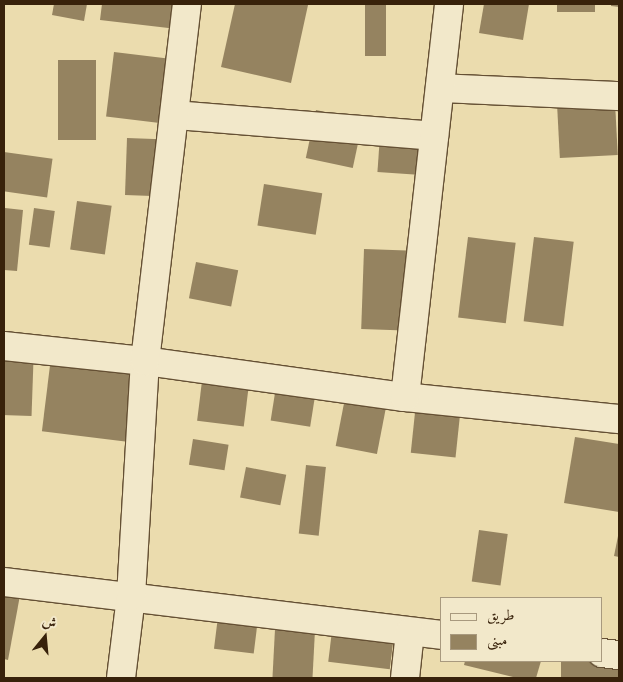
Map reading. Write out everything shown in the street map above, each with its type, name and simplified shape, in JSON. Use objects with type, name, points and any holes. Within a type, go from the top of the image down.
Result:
[{"type":"street","points":[[121,678],[131,596],[145,361],[187,4]]},
{"type":"street","points":[[405,397],[449,4]]},
{"type":"street","points":[[440,88],[619,96]]},
{"type":"street","points":[[175,115],[434,136]]},
{"type":"street","points":[[4,346],[145,361],[405,397],[619,419]]},
{"type":"street","points":[[4,582],[440,635]]},
{"type":"street","points":[[405,678],[410,632]]},
{"type":"street","points":[[603,653],[619,655]]},
{"type":"building","points":[[54,4],[87,4],[84,21],[52,15]]},
{"type":"building","points":[[102,4],[180,4],[177,29],[100,20]]},
{"type":"building","points":[[235,4],[308,5],[291,83],[221,67]]},
{"type":"building","points":[[365,4],[386,4],[386,56],[365,56]]},
{"type":"building","points":[[484,4],[529,4],[523,40],[479,33]]},
{"type":"building","points":[[557,4],[595,4],[595,12],[557,12]]},
{"type":"building","points":[[611,4],[619,4],[619,7],[611,6]]},
{"type":"building","points":[[114,52],[168,59],[160,123],[106,117]]},
{"type":"building","points":[[58,60],[96,60],[96,140],[58,140]]},
{"type":"building","points":[[615,102],[618,155],[560,158],[557,105]]},
{"type":"building","points":[[316,110],[363,120],[353,168],[306,158]]},
{"type":"building","points":[[381,121],[436,125],[432,176],[377,172]]},
{"type":"building","points":[[127,138],[161,139],[159,196],[125,195]]},
{"type":"building","points":[[4,152],[53,159],[47,197],[4,191]]},
{"type":"building","points":[[264,184],[322,193],[316,235],[257,225]]},
{"type":"building","points":[[77,201],[112,206],[105,254],[70,250]]},
{"type":"building","points":[[5,208],[23,210],[17,271],[4,270]]},
{"type":"building","points":[[34,208],[55,211],[50,248],[29,245]]},
{"type":"building","points":[[468,237],[516,243],[506,323],[458,317]]},
{"type":"building","points":[[534,237],[574,242],[563,326],[524,321]]},
{"type":"building","points":[[364,249],[414,251],[411,331],[361,329]]},
{"type":"building","points":[[196,262],[238,270],[231,307],[189,298]]},
{"type":"building","points":[[53,341],[142,352],[131,442],[42,431]]},
{"type":"building","points":[[4,345],[34,346],[32,416],[4,415]]},
{"type":"building","points":[[278,374],[318,380],[310,427],[271,420]]},
{"type":"building","points":[[202,381],[249,387],[244,426],[197,421]]},
{"type":"building","points":[[346,393],[387,401],[377,454],[336,446]]},
{"type":"building","points":[[416,403],[461,408],[456,457],[411,453]]},
{"type":"building","points":[[575,437],[619,444],[619,512],[564,503]]},
{"type":"building","points":[[193,439],[229,445],[224,470],[189,465]]},
{"type":"building","points":[[306,465],[326,467],[319,536],[299,534]]},
{"type":"building","points":[[246,467],[286,475],[280,505],[240,497]]},
{"type":"building","points":[[479,530],[508,534],[500,586],[472,581]]},
{"type":"building","points":[[619,536],[619,557],[614,556]]},
{"type":"building","points":[[4,587],[21,590],[8,660],[4,659]]},
{"type":"building","points":[[219,608],[259,613],[254,654],[214,649]]},
{"type":"building","points":[[276,610],[316,612],[312,678],[272,678]]},
{"type":"building","points":[[332,631],[394,639],[390,669],[328,662]]},
{"type":"building","points":[[619,661],[619,678],[561,678],[561,662]]},
{"type":"building","points":[[465,662],[541,662],[536,678],[517,678],[464,665]]}]
